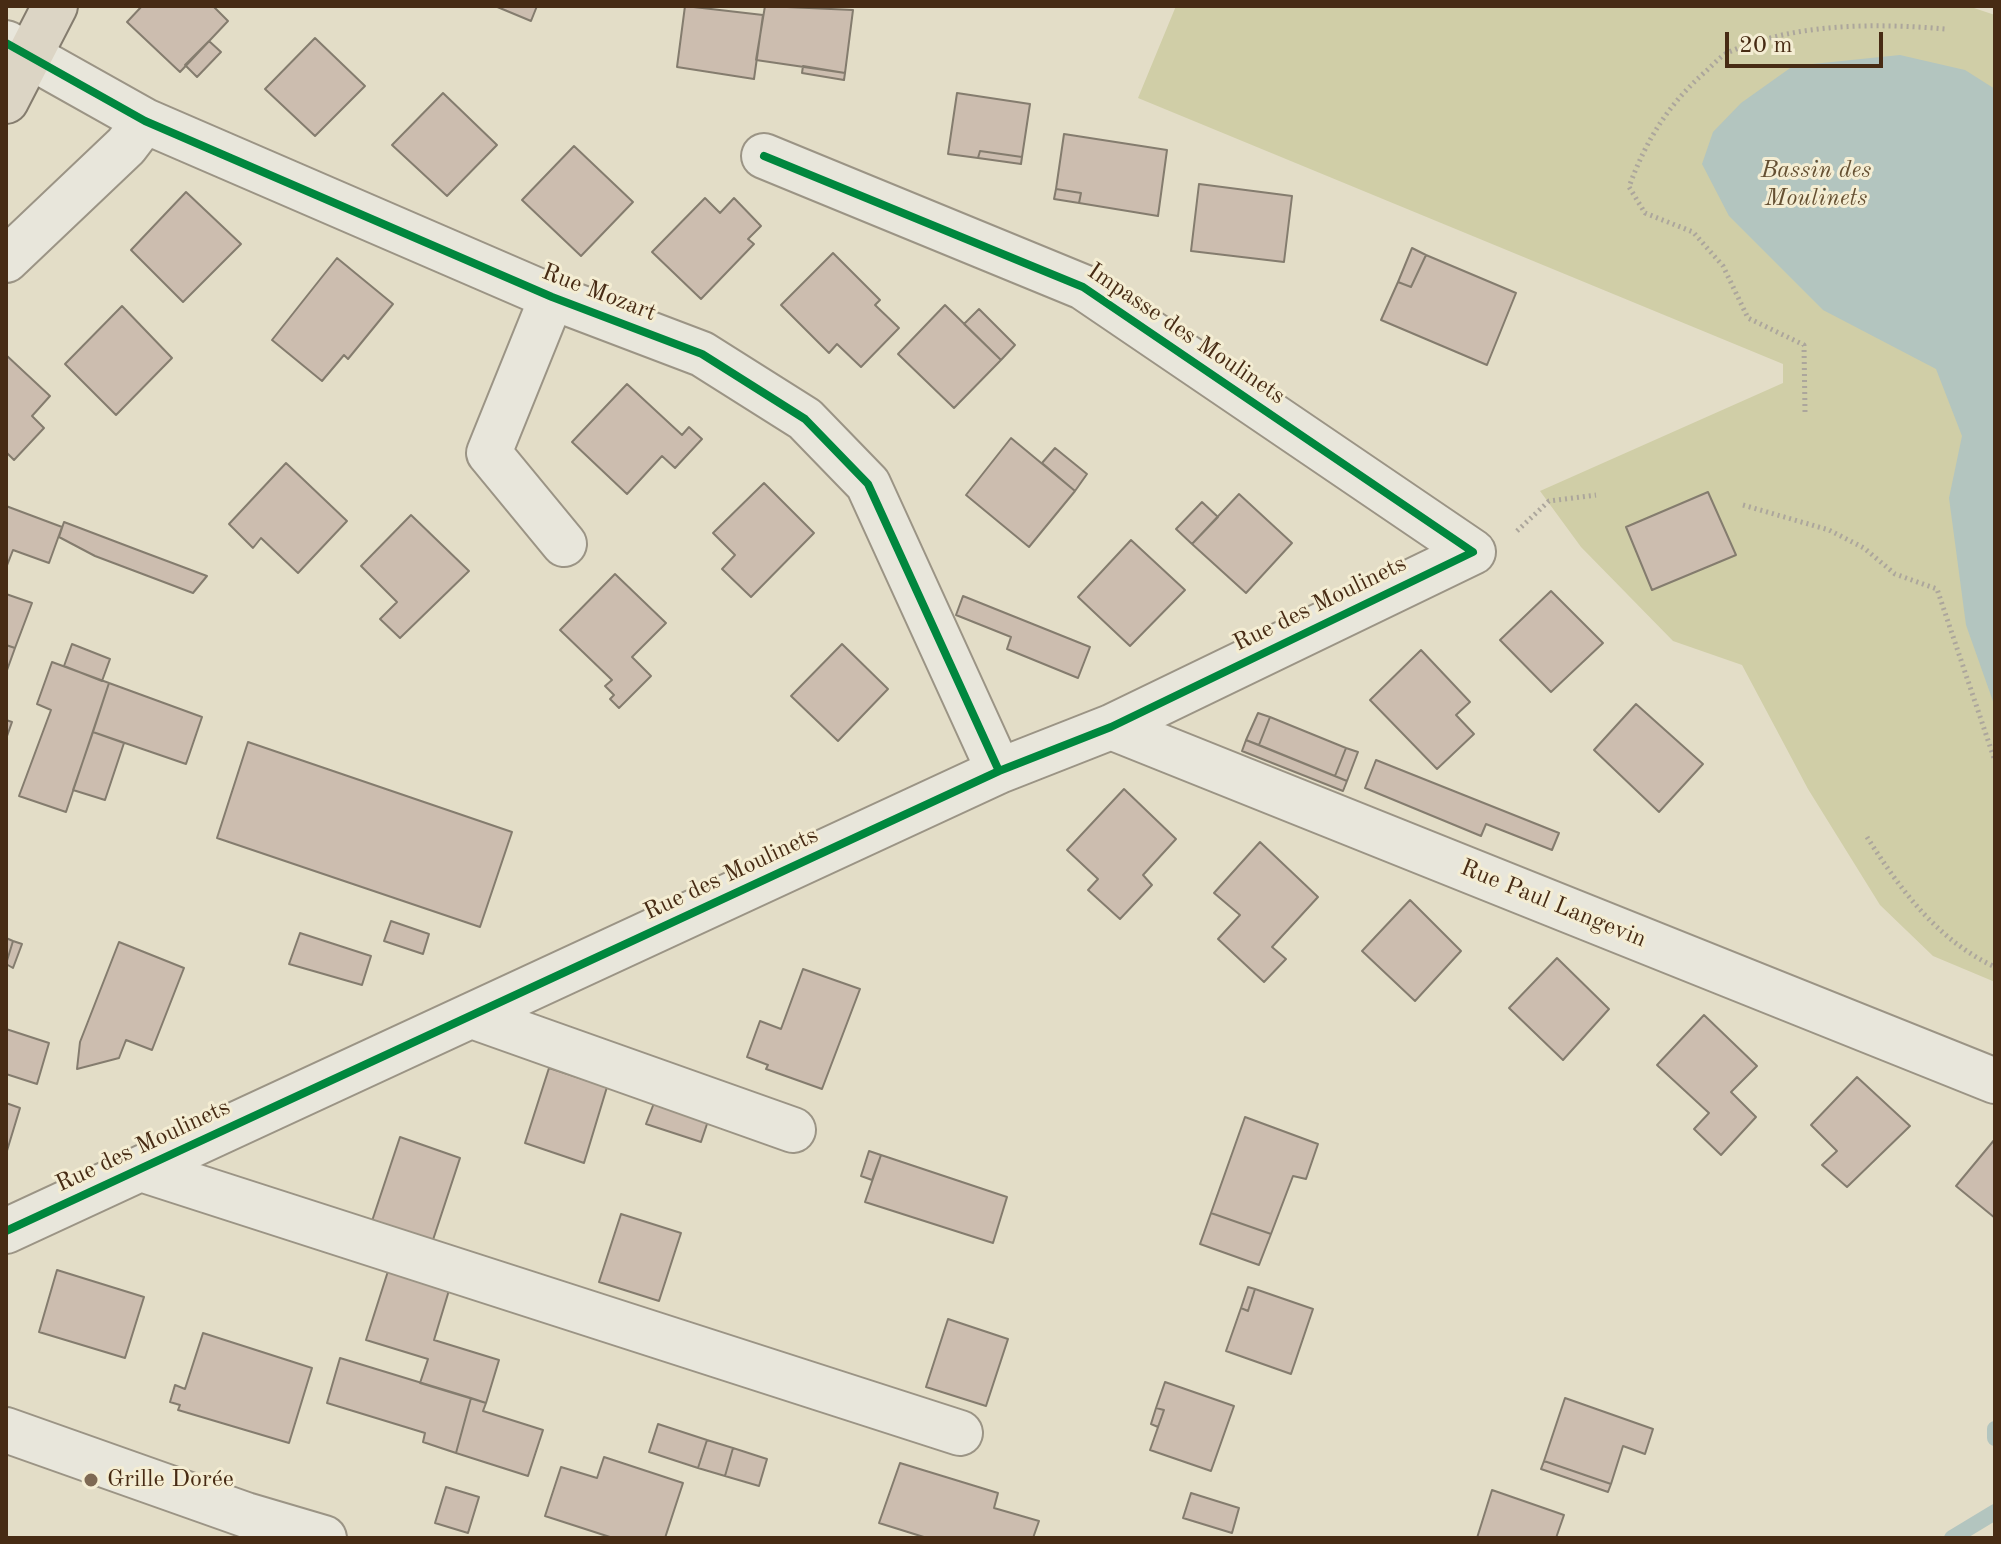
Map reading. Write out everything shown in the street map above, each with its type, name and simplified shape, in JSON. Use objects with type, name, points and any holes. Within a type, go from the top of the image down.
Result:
[{"type":"main road","points":[[6,101],[18,49],[55,6]]},
{"type":"street","name":"Rue Mozart","points":[[18,49],[145,121],[552,297],[702,354],[805,419],[868,484],[999,771]]},
{"type":"street","points":[[6,260],[126,146],[145,121]]},
{"type":"street","name":"Impasse des Moulinets","points":[[764,156],[1083,287],[1473,552]]},
{"type":"street","name":"Rue Mozart","points":[[552,297],[489,453],[564,544]]},
{"type":"street","name":"Rue des Moulinets","points":[[6,1231],[999,771],[1111,727],[1473,552]]},
{"type":"street","name":"Rue Paul Langevin","points":[[1111,727],[1995,1081]]},
{"type":"street","points":[[472,1016],[793,1130]]},
{"type":"street","points":[[141,1169],[960,1433]]},
{"type":"street","points":[[6,1430],[243,1526],[324,1538]]},
{"type":"path","points":[[1805,412],[1804,345],[1748,318],[1723,266],[1693,232],[1645,213],[1629,187],[1644,145],[1678,96],[1727,53],[1798,33],[1885,24],[1945,29]]},
{"type":"path","points":[[1517,531],[1549,501],[1596,495]]},
{"type":"path","points":[[1743,505],[1829,530],[1864,548],[1895,574],[1937,589],[1995,761]]},
{"type":"path","points":[[1867,837],[1900,889],[1964,952],[1995,967]]},
{"type":"green space","name":"Bassin des Moulinets","points":[[1176,6],[1968,6],[1995,15],[1995,982],[1933,956],[1880,905],[1808,789],[1742,665],[1673,641],[1581,547],[1540,491],[1783,383],[1783,364],[1138,98]]},
{"type":"shaded area","name":"Bassin des Moulinets","points":[[1900,55],[1965,70],[1995,89],[1995,707],[1966,625],[1949,498],[1962,436],[1936,369],[1823,310],[1729,216],[1702,164],[1713,132],[1741,103],[1793,66]]},
{"type":"building","points":[[142,6],[213,6],[228,21],[180,72],[127,22]]},
{"type":"building","points":[[495,6],[537,6],[531,21]]},
{"type":"building","points":[[685,6],[763,15],[754,79],[677,67]]},
{"type":"building","points":[[765,6],[853,10],[845,73],[756,60]]},
{"type":"building","points":[[315,38],[365,86],[315,136],[265,89]]},
{"type":"building","points":[[209,41],[221,52],[197,77],[185,65]]},
{"type":"building","points":[[803,66],[845,73],[844,80],[802,73]]},
{"type":"building","points":[[443,93],[497,145],[447,196],[392,145]]},
{"type":"building","points":[[957,93],[1030,104],[1022,157],[980,151],[978,158],[948,154]]},
{"type":"building","points":[[1064,134],[1167,150],[1158,216],[1079,203],[1081,193],[1056,189]]},
{"type":"building","points":[[574,146],[633,202],[581,256],[522,200]]},
{"type":"building","points":[[980,151],[1022,157],[1021,164],[978,158]]},
{"type":"building","points":[[1199,184],[1292,196],[1284,262],[1191,251]]},
{"type":"building","points":[[1056,189],[1081,193],[1079,203],[1054,199]]},
{"type":"building","points":[[186,192],[241,244],[183,302],[131,250]]},
{"type":"building","points":[[705,198],[720,213],[734,198],[761,226],[748,239],[754,244],[701,299],[652,252]]},
{"type":"building","points":[[1412,248],[1426,255],[1411,287],[1398,282]]},
{"type":"building","points":[[833,253],[880,300],[875,305],[899,328],[861,367],[837,344],[829,353],[781,305]]},
{"type":"building","points":[[1426,255],[1516,293],[1487,365],[1381,320],[1398,282],[1411,287]]},
{"type":"building","points":[[337,258],[393,304],[348,359],[344,355],[322,381],[272,340]]},
{"type":"building","points":[[945,305],[1001,360],[954,408],[898,354]]},
{"type":"building","points":[[122,306],[172,358],[116,415],[65,364]]},
{"type":"building","points":[[979,309],[1015,345],[1001,360],[964,324]]},
{"type":"building","points":[[6,355],[50,396],[32,416],[44,428],[14,460],[6,452]]},
{"type":"building","points":[[627,384],[682,435],[689,427],[702,439],[675,468],[662,456],[627,494],[572,442]]},
{"type":"building","points":[[1011,438],[1075,491],[1029,547],[966,495]]},
{"type":"building","points":[[1055,448],[1087,474],[1075,491],[1042,463]]},
{"type":"building","points":[[286,463],[347,521],[298,573],[261,538],[253,548],[229,524]]},
{"type":"building","points":[[764,483],[814,533],[751,597],[722,569],[735,555],[713,533]]},
{"type":"building","points":[[1708,492],[1736,555],[1652,590],[1626,527]]},
{"type":"building","points":[[1239,494],[1292,543],[1246,593],[1192,544]]},
{"type":"building","points":[[1202,502],[1218,517],[1192,544],[1176,529]]},
{"type":"building","points":[[6,506],[62,527],[49,563],[13,550],[6,568]]},
{"type":"building","points":[[411,515],[469,571],[400,638],[380,619],[397,602],[361,566]]},
{"type":"building","points":[[64,522],[207,576],[193,593],[95,556],[59,537]]},
{"type":"building","points":[[1131,540],[1185,590],[1130,646],[1078,597]]},
{"type":"building","points":[[615,574],[666,623],[632,657],[651,676],[619,708],[610,699],[614,695],[605,686],[612,680],[560,630]]},
{"type":"building","points":[[1551,591],[1603,643],[1551,692],[1500,640]]},
{"type":"building","points":[[6,594],[32,603],[15,648],[6,645]]},
{"type":"building","points":[[963,596],[1090,647],[1078,678],[1007,649],[1011,637],[956,615]]},
{"type":"building","points":[[72,644],[110,659],[102,681],[64,666]]},
{"type":"building","points":[[842,644],[888,689],[838,741],[791,696]]},
{"type":"building","points":[[6,645],[15,648],[6,673]]},
{"type":"building","points":[[1421,650],[1470,702],[1456,715],[1474,734],[1437,769],[1370,700]]},
{"type":"building","points":[[52,662],[109,683],[66,812],[19,796],[51,710],[37,704]]},
{"type":"building","points":[[109,683],[202,717],[186,764],[93,732]]},
{"type":"building","points":[[1636,704],[1703,764],[1659,812],[1594,750]]},
{"type":"building","points":[[1258,713],[1270,717],[1259,745],[1246,740]]},
{"type":"building","points":[[1270,717],[1346,748],[1335,776],[1259,745]]},
{"type":"building","points":[[6,720],[12,722],[6,739]]},
{"type":"building","points":[[93,732],[124,743],[105,800],[73,790]]},
{"type":"building","points":[[1246,740],[1347,781],[1343,791],[1242,751]]},
{"type":"building","points":[[248,742],[512,832],[480,927],[217,838]]},
{"type":"building","points":[[1346,748],[1358,752],[1347,781],[1335,776]]},
{"type":"building","points":[[1376,760],[1559,833],[1552,850],[1486,824],[1481,836],[1365,788]]},
{"type":"building","points":[[1124,789],[1176,839],[1143,875],[1152,885],[1120,919],[1088,890],[1098,879],[1067,850]]},
{"type":"building","points":[[1260,842],[1318,897],[1272,947],[1286,959],[1264,982],[1218,939],[1240,915],[1214,893]]},
{"type":"building","points":[[1410,900],[1461,951],[1415,1001],[1362,951]]},
{"type":"building","points":[[391,921],[429,934],[423,954],[384,941]]},
{"type":"building","points":[[300,933],[371,956],[362,985],[289,964]]},
{"type":"building","points":[[6,938],[13,941],[6,964]]},
{"type":"building","points":[[13,941],[22,944],[13,968],[6,964]]},
{"type":"building","points":[[119,942],[184,968],[152,1050],[126,1040],[119,1058],[77,1069],[80,1042]]},
{"type":"building","points":[[1557,958],[1609,1009],[1563,1060],[1509,1008]]},
{"type":"building","points":[[803,969],[860,989],[822,1089],[766,1069],[768,1065],[747,1057],[760,1021],[781,1029]]},
{"type":"building","points":[[1704,1015],[1757,1066],[1731,1092],[1756,1117],[1721,1155],[1694,1129],[1709,1113],[1657,1065]]},
{"type":"building","points":[[6,1029],[49,1043],[37,1084],[6,1074]]},
{"type":"building","points":[[549,1068],[607,1087],[584,1163],[525,1143]]},
{"type":"building","points":[[1857,1077],[1910,1126],[1847,1187],[1822,1165],[1837,1151],[1811,1125]]},
{"type":"building","points":[[6,1103],[20,1108],[6,1154]]},
{"type":"building","points":[[654,1103],[708,1121],[701,1142],[646,1124]]},
{"type":"building","points":[[1245,1117],[1318,1144],[1306,1179],[1293,1176],[1271,1234],[1211,1213]]},
{"type":"building","points":[[400,1137],[460,1158],[429,1252],[368,1233]]},
{"type":"building","points":[[1995,1139],[1995,1218],[1956,1186]]},
{"type":"building","points":[[869,1151],[881,1155],[872,1180],[861,1176]]},
{"type":"building","points":[[881,1155],[1007,1197],[993,1243],[865,1202]]},
{"type":"building","points":[[1211,1213],[1271,1234],[1259,1265],[1200,1244]]},
{"type":"building","points":[[621,1214],[681,1233],[659,1301],[599,1282]]},
{"type":"building","points":[[389,1268],[450,1287],[434,1340],[499,1360],[486,1403],[420,1383],[428,1359],[366,1340]]},
{"type":"building","points":[[57,1270],[144,1297],[125,1358],[39,1332]]},
{"type":"building","points":[[1248,1287],[1255,1289],[1248,1311],[1241,1308]]},
{"type":"building","points":[[1255,1289],[1313,1309],[1291,1374],[1226,1351],[1241,1308],[1248,1311]]},
{"type":"building","points":[[948,1319],[1008,1339],[986,1406],[926,1387]]},
{"type":"building","points":[[203,1333],[312,1368],[289,1443],[178,1410],[180,1405],[170,1402],[175,1385],[185,1389]]},
{"type":"building","points":[[340,1358],[471,1398],[456,1453],[423,1442],[425,1433],[327,1403]]},
{"type":"building","points":[[1165,1382],[1234,1406],[1211,1471],[1150,1450],[1164,1410],[1156,1408]]},
{"type":"building","points":[[471,1398],[486,1403],[483,1411],[543,1430],[528,1476],[456,1453]]},
{"type":"building","points":[[1565,1398],[1653,1429],[1645,1454],[1623,1446],[1611,1484],[1544,1461]]},
{"type":"building","points":[[1156,1408],[1164,1410],[1158,1427],[1151,1424]]},
{"type":"building","points":[[658,1424],[707,1440],[698,1468],[649,1452]]},
{"type":"building","points":[[707,1440],[733,1448],[725,1476],[698,1468]]},
{"type":"building","points":[[733,1448],[767,1459],[759,1486],[725,1476]]},
{"type":"building","points":[[604,1457],[683,1483],[665,1538],[613,1538],[545,1516],[561,1467],[597,1478]]},
{"type":"building","points":[[1544,1461],[1611,1484],[1608,1492],[1541,1469]]},
{"type":"building","points":[[900,1463],[998,1493],[994,1508],[1039,1521],[1033,1538],[927,1538],[879,1523]]},
{"type":"building","points":[[446,1487],[479,1497],[468,1533],[435,1523]]},
{"type":"building","points":[[1492,1490],[1564,1515],[1556,1538],[1477,1538]]},
{"type":"building","points":[[1191,1493],[1239,1508],[1232,1533],[1183,1518]]},
{"type":"waterway","points":[[1995,1429],[1995,1438]]},
{"type":"waterway","points":[[1952,1538],[1995,1512]]},
{"type":"cycle path","points":[[6,43],[145,121],[552,297],[702,354],[805,419],[868,484],[999,771]]},
{"type":"cycle path","points":[[6,1231],[999,771],[1111,727],[1473,552],[1083,287],[764,156]]},
{"type":"place","name":"Grille Dorée","points":[[91,1480]]}]
